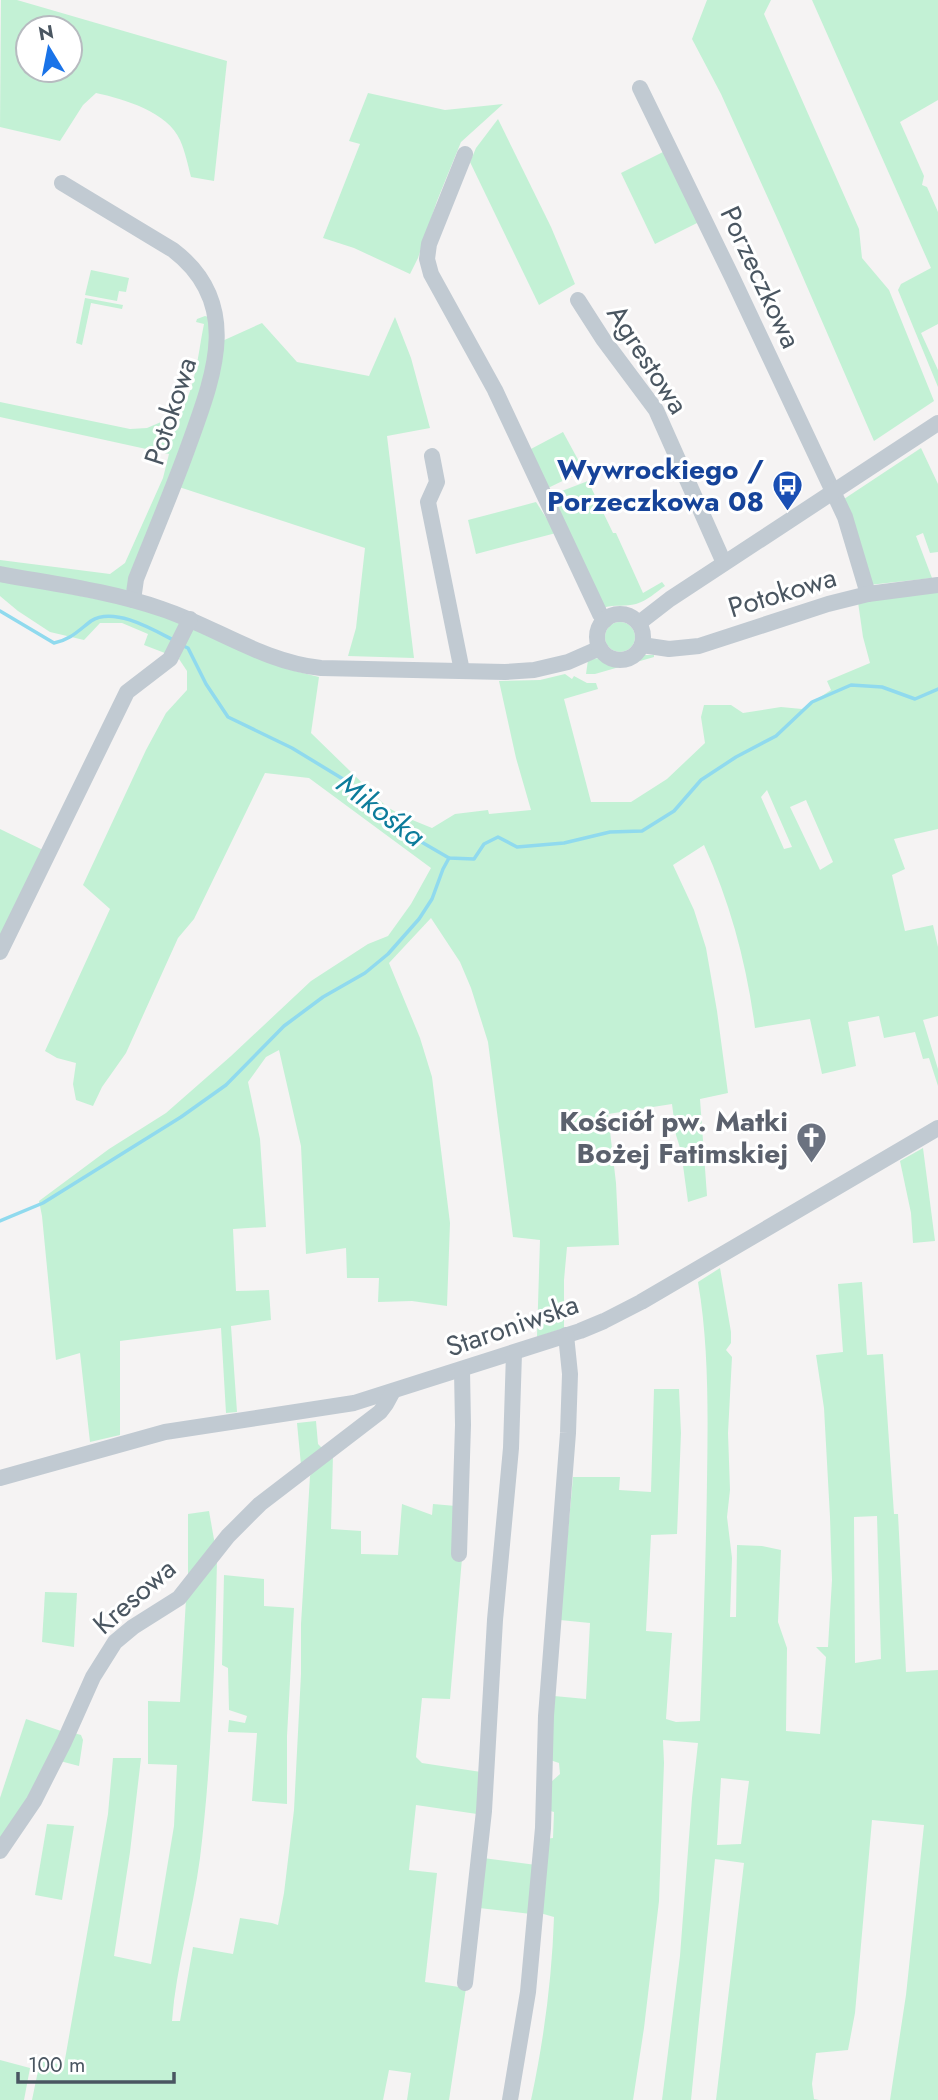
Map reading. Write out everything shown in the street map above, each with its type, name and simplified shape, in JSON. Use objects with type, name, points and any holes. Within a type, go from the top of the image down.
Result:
[{"type":"street","name":"Porzeczkowa","points":[[640,88],[845,517],[868,594]]},
{"type":"street","points":[[465,154],[429,244],[427,259],[431,274],[495,390],[605,620]]},
{"type":"street","name":"Potokowa","points":[[62,183],[187,261],[209,292],[215,320],[216,352],[212,377],[183,461],[136,579],[133,600]]},
{"type":"street","name":"Agrestowa","points":[[578,300],[603,339],[656,410],[724,563]]},
{"type":"street","points":[[639,623],[661,605],[938,423]]},
{"type":"street","points":[[432,456],[437,482],[428,502],[462,671]]},
{"type":"street","points":[[0,574],[133,600],[190,619],[263,654],[300,666],[505,672],[549,667],[600,648]]},
{"type":"street","name":"Potokowa","points":[[642,645],[669,649],[699,646],[828,604],[868,594],[938,585]]},
{"type":"street","points":[[626,615],[639,623],[643,633],[642,645],[635,654],[619,660],[608,656],[600,648],[598,633],[605,620],[611,616],[626,615]]},
{"type":"street","points":[[0,952],[127,692],[170,659],[190,619]]},
{"type":"street","name":"Staroniwska","points":[[0,1478],[165,1432],[354,1403],[514,1353],[604,1321],[938,1128]]},
{"type":"street","points":[[510,2100],[528,1992],[543,1828],[546,1716],[568,1433],[570,1374],[566,1335]]},
{"type":"street","points":[[465,1983],[484,1811],[495,1620],[511,1448],[514,1353]]},
{"type":"street","points":[[459,1554],[463,1438],[462,1370]]},
{"type":"street","name":"Kresowa","points":[[0,1850],[40,1790],[93,1677],[115,1642],[178,1598],[228,1536],[260,1504],[380,1412],[391,1393]]},
{"type":"street","points":[[354,1403],[360,1428]]},
{"type":"green space","points":[[1,0],[17,0],[65,14],[14,14],[14,84],[84,84],[84,19],[227,61],[214,181],[191,177],[180,140],[174,130],[156,114],[132,103],[96,93],[83,105],[60,141],[0,127]]},
{"type":"green space","points":[[707,0],[771,0],[764,14],[859,229],[862,258],[889,290],[934,401],[874,441],[721,94],[692,39]]},
{"type":"green space","points":[[812,0],[938,0],[938,100],[900,122],[924,176],[922,185],[927,187],[938,212],[938,324],[921,333],[938,370],[938,387],[898,290],[901,284],[931,268]]},
{"type":"green space","points":[[368,93],[445,110],[503,104],[461,142],[410,274],[354,248],[323,238],[360,144],[349,141]]},
{"type":"green space","points":[[498,119],[551,227],[575,284],[539,305],[470,162],[476,148]]},
{"type":"green space","points":[[667,150],[701,221],[655,244],[621,173]]},
{"type":"green space","points":[[91,270],[129,278],[126,292],[119,291],[117,301],[85,295]]},
{"type":"green space","points":[[85,298],[123,305],[122,309],[91,303],[82,345],[76,343]]},
{"type":"green space","points":[[205,316],[212,318],[209,368],[149,536],[125,594],[0,569],[0,560],[110,574],[125,563],[163,478],[169,454],[0,417],[0,402],[130,429],[147,428],[161,422],[166,428],[176,419],[189,395],[204,324],[196,322]]},
{"type":"green space","points":[[395,317],[411,358],[430,428],[387,436],[414,658],[348,656],[356,628],[365,548],[179,487],[220,342],[262,323],[297,362],[369,376]]},
{"type":"green space","points":[[563,432],[582,467],[579,473],[548,488],[529,450]]},
{"type":"green space","points":[[921,448],[938,484],[938,552],[930,553],[923,533],[916,536],[932,578],[869,585],[841,501]]},
{"type":"green space","points":[[588,481],[613,533],[616,533],[643,593],[662,582],[665,586],[640,603],[602,608],[552,499],[554,494]]},
{"type":"green space","points":[[536,502],[556,533],[476,554],[468,520]]},
{"type":"green space","points":[[0,580],[147,609],[183,624],[170,655],[144,645],[148,634],[122,623],[100,623],[84,640],[50,632],[0,596]]},
{"type":"green space","points":[[938,592],[938,829],[894,839],[905,869],[892,875],[905,931],[933,925],[938,947],[938,1016],[923,1020],[938,1069],[938,1086],[929,1058],[923,1059],[915,1032],[884,1038],[879,1016],[848,1022],[856,1066],[822,1074],[810,1019],[755,1028],[736,934],[704,845],[673,865],[694,910],[706,948],[728,1093],[700,1099],[707,1196],[688,1202],[672,1104],[608,1114],[616,1183],[619,1245],[567,1247],[564,1328],[537,1337],[540,1240],[513,1237],[488,1042],[460,962],[431,918],[389,963],[420,1038],[432,1077],[450,1223],[447,1306],[412,1301],[378,1302],[379,1278],[347,1278],[346,1248],[306,1254],[301,1146],[279,1050],[266,1057],[248,1082],[260,1139],[266,1227],[233,1229],[236,1291],[269,1290],[271,1320],[231,1326],[237,1412],[226,1413],[221,1328],[120,1341],[120,1435],[90,1442],[80,1353],[56,1360],[39,1201],[109,1149],[166,1113],[311,981],[368,944],[388,936],[411,904],[431,868],[309,778],[265,773],[194,919],[178,938],[126,1053],[102,1087],[93,1106],[76,1100],[73,1084],[76,1063],[57,1058],[45,1051],[110,909],[83,885],[146,750],[166,713],[187,690],[187,671],[179,659],[190,628],[234,644],[287,669],[319,677],[311,733],[387,807],[432,828],[455,814],[488,810],[489,814],[531,810],[499,681],[540,680],[565,674],[572,679],[574,676],[587,683],[596,683],[598,689],[564,699],[591,802],[631,802],[667,779],[705,743],[701,717],[704,705],[731,705],[743,713],[781,707],[802,709],[831,690],[827,681],[870,663],[858,602]],"holes":[[[767,790],[792,847],[784,849],[761,797]],[[806,800],[833,862],[820,870],[790,807]]]},
{"type":"green space","points":[[620,622],[631,626],[635,637],[631,648],[620,652],[609,648],[605,637],[609,626]]},
{"type":"green space","points":[[642,655],[654,657],[595,674],[586,674],[588,660],[599,658],[621,664]]},
{"type":"green space","points":[[0,829],[43,850],[0,942]]},
{"type":"green space","points":[[923,1148],[935,1241],[913,1243],[911,1213],[900,1161]]},
{"type":"green space","points":[[720,1268],[731,1332],[731,1343],[726,1350],[732,1357],[728,1433],[730,1490],[727,1517],[732,1558],[730,1617],[736,1617],[737,1545],[781,1550],[778,1622],[787,1648],[786,1731],[820,1734],[826,1657],[816,1647],[828,1647],[832,1580],[824,1408],[816,1355],[843,1352],[838,1284],[862,1282],[867,1355],[883,1354],[894,1514],[898,1514],[906,1672],[938,1670],[938,2100],[890,2100],[906,1995],[924,1825],[872,1820],[855,2013],[848,2050],[816,2053],[812,2084],[814,2099],[819,2100],[716,2100],[744,1863],[715,1859],[691,2100],[662,2100],[680,1956],[698,1743],[663,1740],[659,1901],[633,2100],[531,2100],[547,2008],[553,1940],[554,1917],[540,1913],[545,1839],[553,1838],[554,1812],[547,1810],[551,1782],[560,1774],[559,1763],[550,1760],[554,1696],[586,1699],[590,1623],[560,1620],[573,1477],[620,1477],[619,1490],[651,1492],[654,1389],[679,1389],[681,1433],[677,1534],[651,1535],[646,1631],[672,1633],[666,1719],[676,1722],[700,1721],[707,1405],[706,1355],[698,1282]],"holes":[[[877,1516],[881,1659],[855,1663],[854,1517]],[[721,1778],[749,1781],[741,1844],[717,1845]]]},
{"type":"green space","points":[[316,1421],[318,1444],[324,1450],[301,1465],[297,1423]]},
{"type":"green space","points":[[333,1455],[331,1529],[361,1531],[361,1554],[398,1555],[402,1504],[432,1515],[433,1504],[456,1506],[462,1558],[450,1699],[422,1698],[416,1757],[422,1763],[481,1772],[477,1814],[416,1805],[409,1870],[437,1873],[425,1982],[466,1988],[449,2100],[407,2100],[411,2073],[389,2070],[383,2100],[32,2100],[40,2061],[64,2065],[108,1814],[113,1758],[141,1758],[114,1956],[151,1964],[174,1826],[177,1765],[148,1764],[148,1701],[180,1702],[186,1599],[217,1559],[212,1709],[204,1821],[172,2021],[180,2021],[193,1947],[233,1954],[240,1918],[278,1925],[294,1810],[310,1476],[314,1469]]},
{"type":"green space","points":[[209,1511],[215,1545],[188,1582],[188,1514]]},
{"type":"green space","points":[[224,1575],[264,1579],[264,1606],[294,1608],[287,1736],[287,1804],[252,1801],[257,1733],[228,1732],[229,1720],[245,1723],[247,1716],[229,1710],[228,1668],[222,1665]]},
{"type":"green space","points":[[45,1592],[77,1593],[74,1647],[42,1642]]},
{"type":"green space","points":[[26,1719],[64,1732],[50,1765],[0,1842],[0,1798]]},
{"type":"green space","points":[[74,1733],[81,1735],[83,1740],[79,1766],[60,1761]]},
{"type":"green space","points":[[47,1824],[74,1826],[62,1900],[35,1895]]},
{"type":"green space","points":[[483,1858],[536,1865],[531,1914],[479,1908]]},
{"type":"green space","points":[[0,2060],[30,2068],[24,2100],[0,2100]]},
{"type":"waterway","name":"Mikośka","points":[[0,611],[54,643],[69,637],[91,621],[111,616],[134,621],[175,641]]},
{"type":"waterway","name":"Mikośka","points":[[181,645],[188,648],[206,684],[228,717],[292,748],[343,779],[387,822],[449,858],[474,859],[484,844],[498,837],[517,847],[564,843],[610,832],[642,831],[674,811],[701,780],[736,757],[776,736],[812,702],[851,685],[882,687],[915,699],[938,689]]},
{"type":"waterway","points":[[0,1221],[43,1203],[181,1117],[226,1085],[284,1026],[323,997],[365,973],[388,954],[419,919],[432,899],[449,858]]},
{"type":"place","name":"Wywrockiego / Porzeczkowa 08","points":[[787,512]]},
{"type":"place","name":"Kościół pw. Matki Bożej Fatimskiej","points":[[811,1164]]}]
